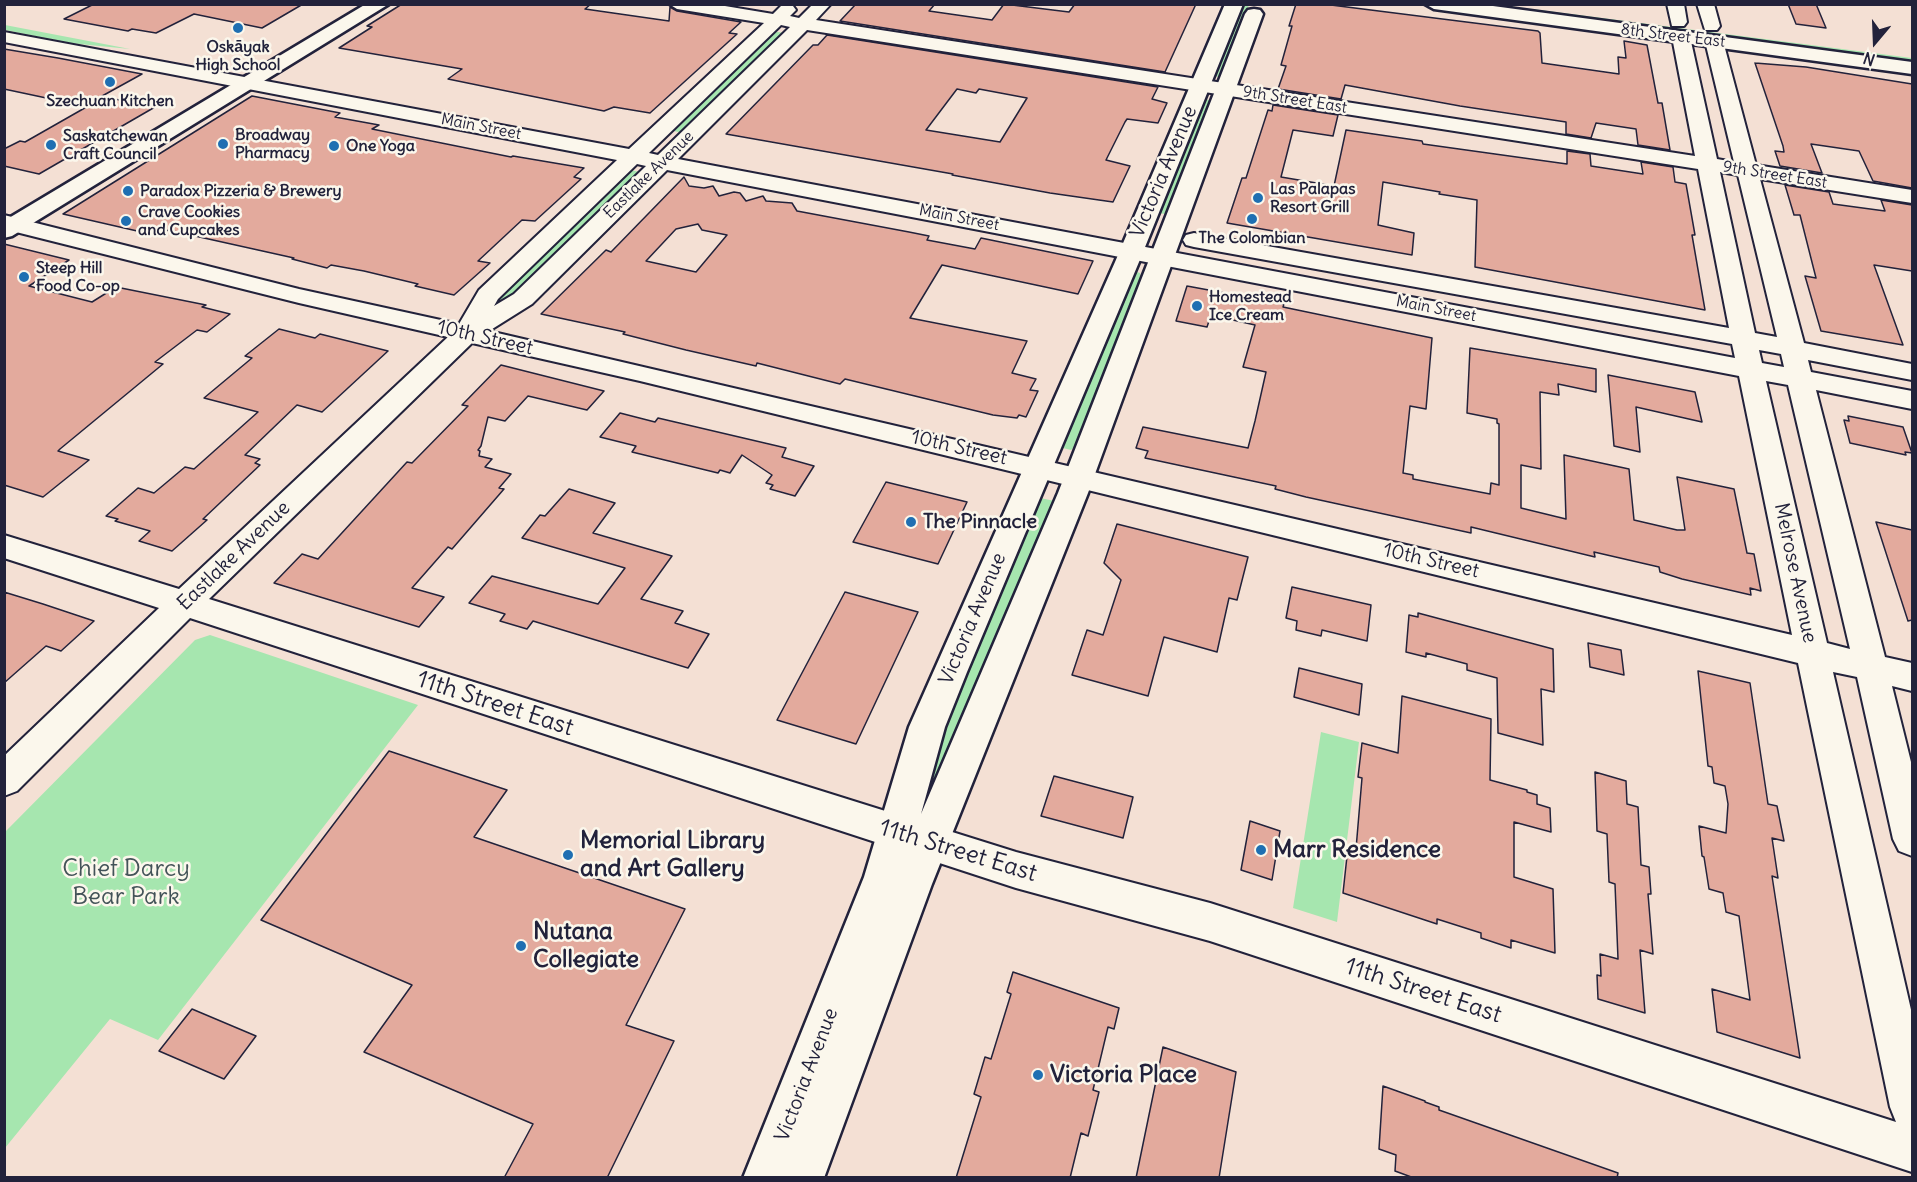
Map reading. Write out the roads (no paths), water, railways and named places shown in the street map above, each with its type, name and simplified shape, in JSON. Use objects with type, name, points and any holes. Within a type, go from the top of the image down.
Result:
[{"type":"street","points":[[7,222],[247,75],[349,4]]},
{"type":"street","points":[[4,37],[223,79],[270,71],[380,4]]},
{"type":"street","name":"9th Street East","points":[[677,4],[1912,196]]},
{"type":"street","name":"Eastlake Avenue","points":[[466,334],[488,295],[636,156],[792,4]]},
{"type":"street","name":"Eastlake Avenue","points":[[4,780],[466,334],[523,299],[823,4]]},
{"type":"street","name":"Victoria Avenue","points":[[800,1178],[913,838],[1079,478],[1144,240],[1200,85],[1234,4]]},
{"type":"street","name":"Victoria Avenue","points":[[767,1178],[884,877],[913,838],[927,727],[949,672],[1038,468],[1144,240],[1225,89],[1257,4]]},
{"type":"street","name":"8th Street East","points":[[1434,4],[1678,21]]},
{"type":"street","name":"8th Street East","points":[[1541,4],[1678,21],[1712,34],[1912,68]]},
{"type":"street","points":[[1705,4],[1912,839]]},
{"type":"street","name":"Main Street","points":[[4,21],[660,162],[1743,340],[1912,372]]},
{"type":"street","name":"Melrose Avenue","points":[[1678,21],[1743,340],[1752,369],[1912,1107]]},
{"type":"street","name":"8th Street East","points":[[1712,34],[1912,53]]},
{"type":"street","name":"Main Street","points":[[270,71],[378,91],[433,98]]},
{"type":"street","points":[[7,222],[223,79]]},
{"type":"street","points":[[623,133],[709,149]]},
{"type":"street","name":"10th Street","points":[[7,222],[466,334],[640,373],[1912,677]]},
{"type":"street","name":"Main Street","points":[[1144,240],[1799,379],[1912,400]]},
{"type":"street","name":"11th Street East","points":[[4,546],[913,838],[1016,870],[1210,922],[1912,1150]]},
{"type":"place","name":"Oskāyak High School","points":[[238,28]]},
{"type":"place","name":"Szechuan Kitchen","points":[[110,82]]},
{"type":"place","name":"Broadway Pharmacy","points":[[223,144]]},
{"type":"place","name":"Saskatchewan Craft Council","points":[[51,145]]},
{"type":"place","name":"One Yoga","points":[[334,146]]},
{"type":"place","name":"Paradox Pizzeria & Brewery","points":[[128,191]]},
{"type":"place","name":"Las Palapas Resort Grill","points":[[1258,198]]},
{"type":"place","name":"The Colombian","points":[[1252,219]]},
{"type":"place","name":"Crave Cookies and Cupcakes","points":[[126,221]]},
{"type":"place","name":"Steep Hill Food Co-op","points":[[24,277]]},
{"type":"place","name":"Homestead Ice Cream","points":[[1197,306]]},
{"type":"place","name":"The Pinnacle","points":[[911,522]]},
{"type":"place","name":"Marr Residence","points":[[1261,850]]},
{"type":"place","name":"Memorial Library and Art Gallery","points":[[568,855]]},
{"type":"place","name":"Nutana Collegiate","points":[[521,946]]},
{"type":"place","name":"Victoria Place","points":[[1038,1075]]},
{"type":"park label","name":"Chief Darcy Bear Park","points":[[126,883]]}]
